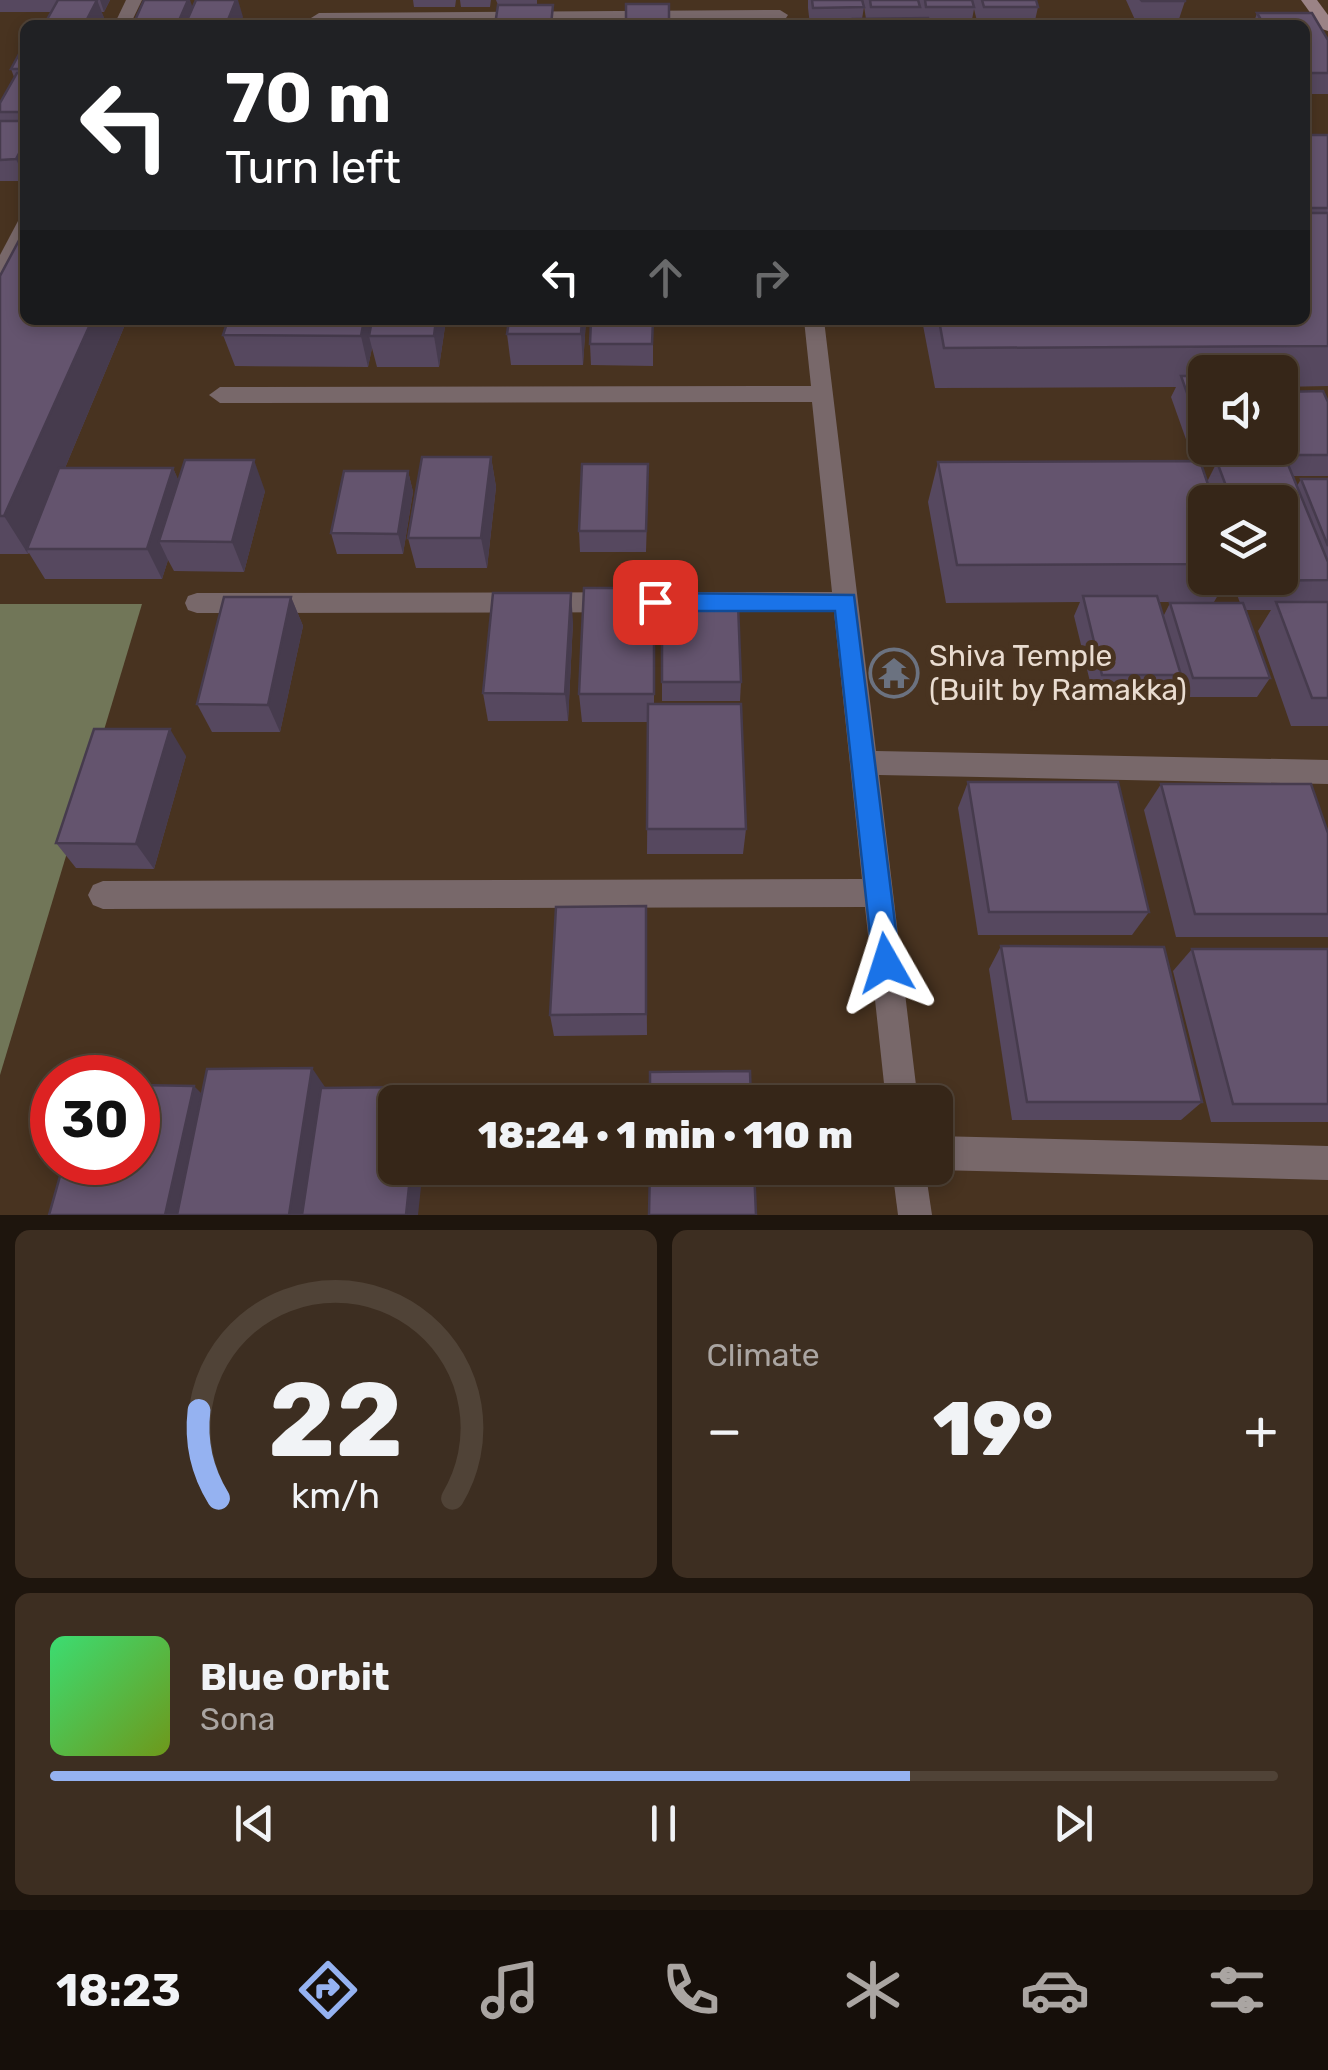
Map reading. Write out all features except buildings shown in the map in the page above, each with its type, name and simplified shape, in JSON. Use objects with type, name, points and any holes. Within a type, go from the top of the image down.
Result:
[{"type":"street","points":[[1310,0],[1328,26]]},
{"type":"street","points":[[319,18],[780,13]]},
{"type":"street","points":[[0,275],[20,235]]},
{"type":"street","points":[[815,325],[900,1085]]},
{"type":"street","points":[[220,396],[823,394]]},
{"type":"street","points":[[197,603],[846,602]]},
{"type":"street","points":[[864,763],[1328,772]]},
{"type":"street","points":[[103,896],[879,893]]},
{"type":"street","points":[[953,1153],[1328,1163]]},
{"type":"street","points":[[912,1185],[915,1215]]},
{"type":"green space","points":[[0,604],[142,604],[0,1075]]},
{"type":"place","name":"Shiva Temple (Built by Ramakka)","points":[[894,673]]},
{"type":"route","points":[[655,602],[846,602],[886,963]]}]
